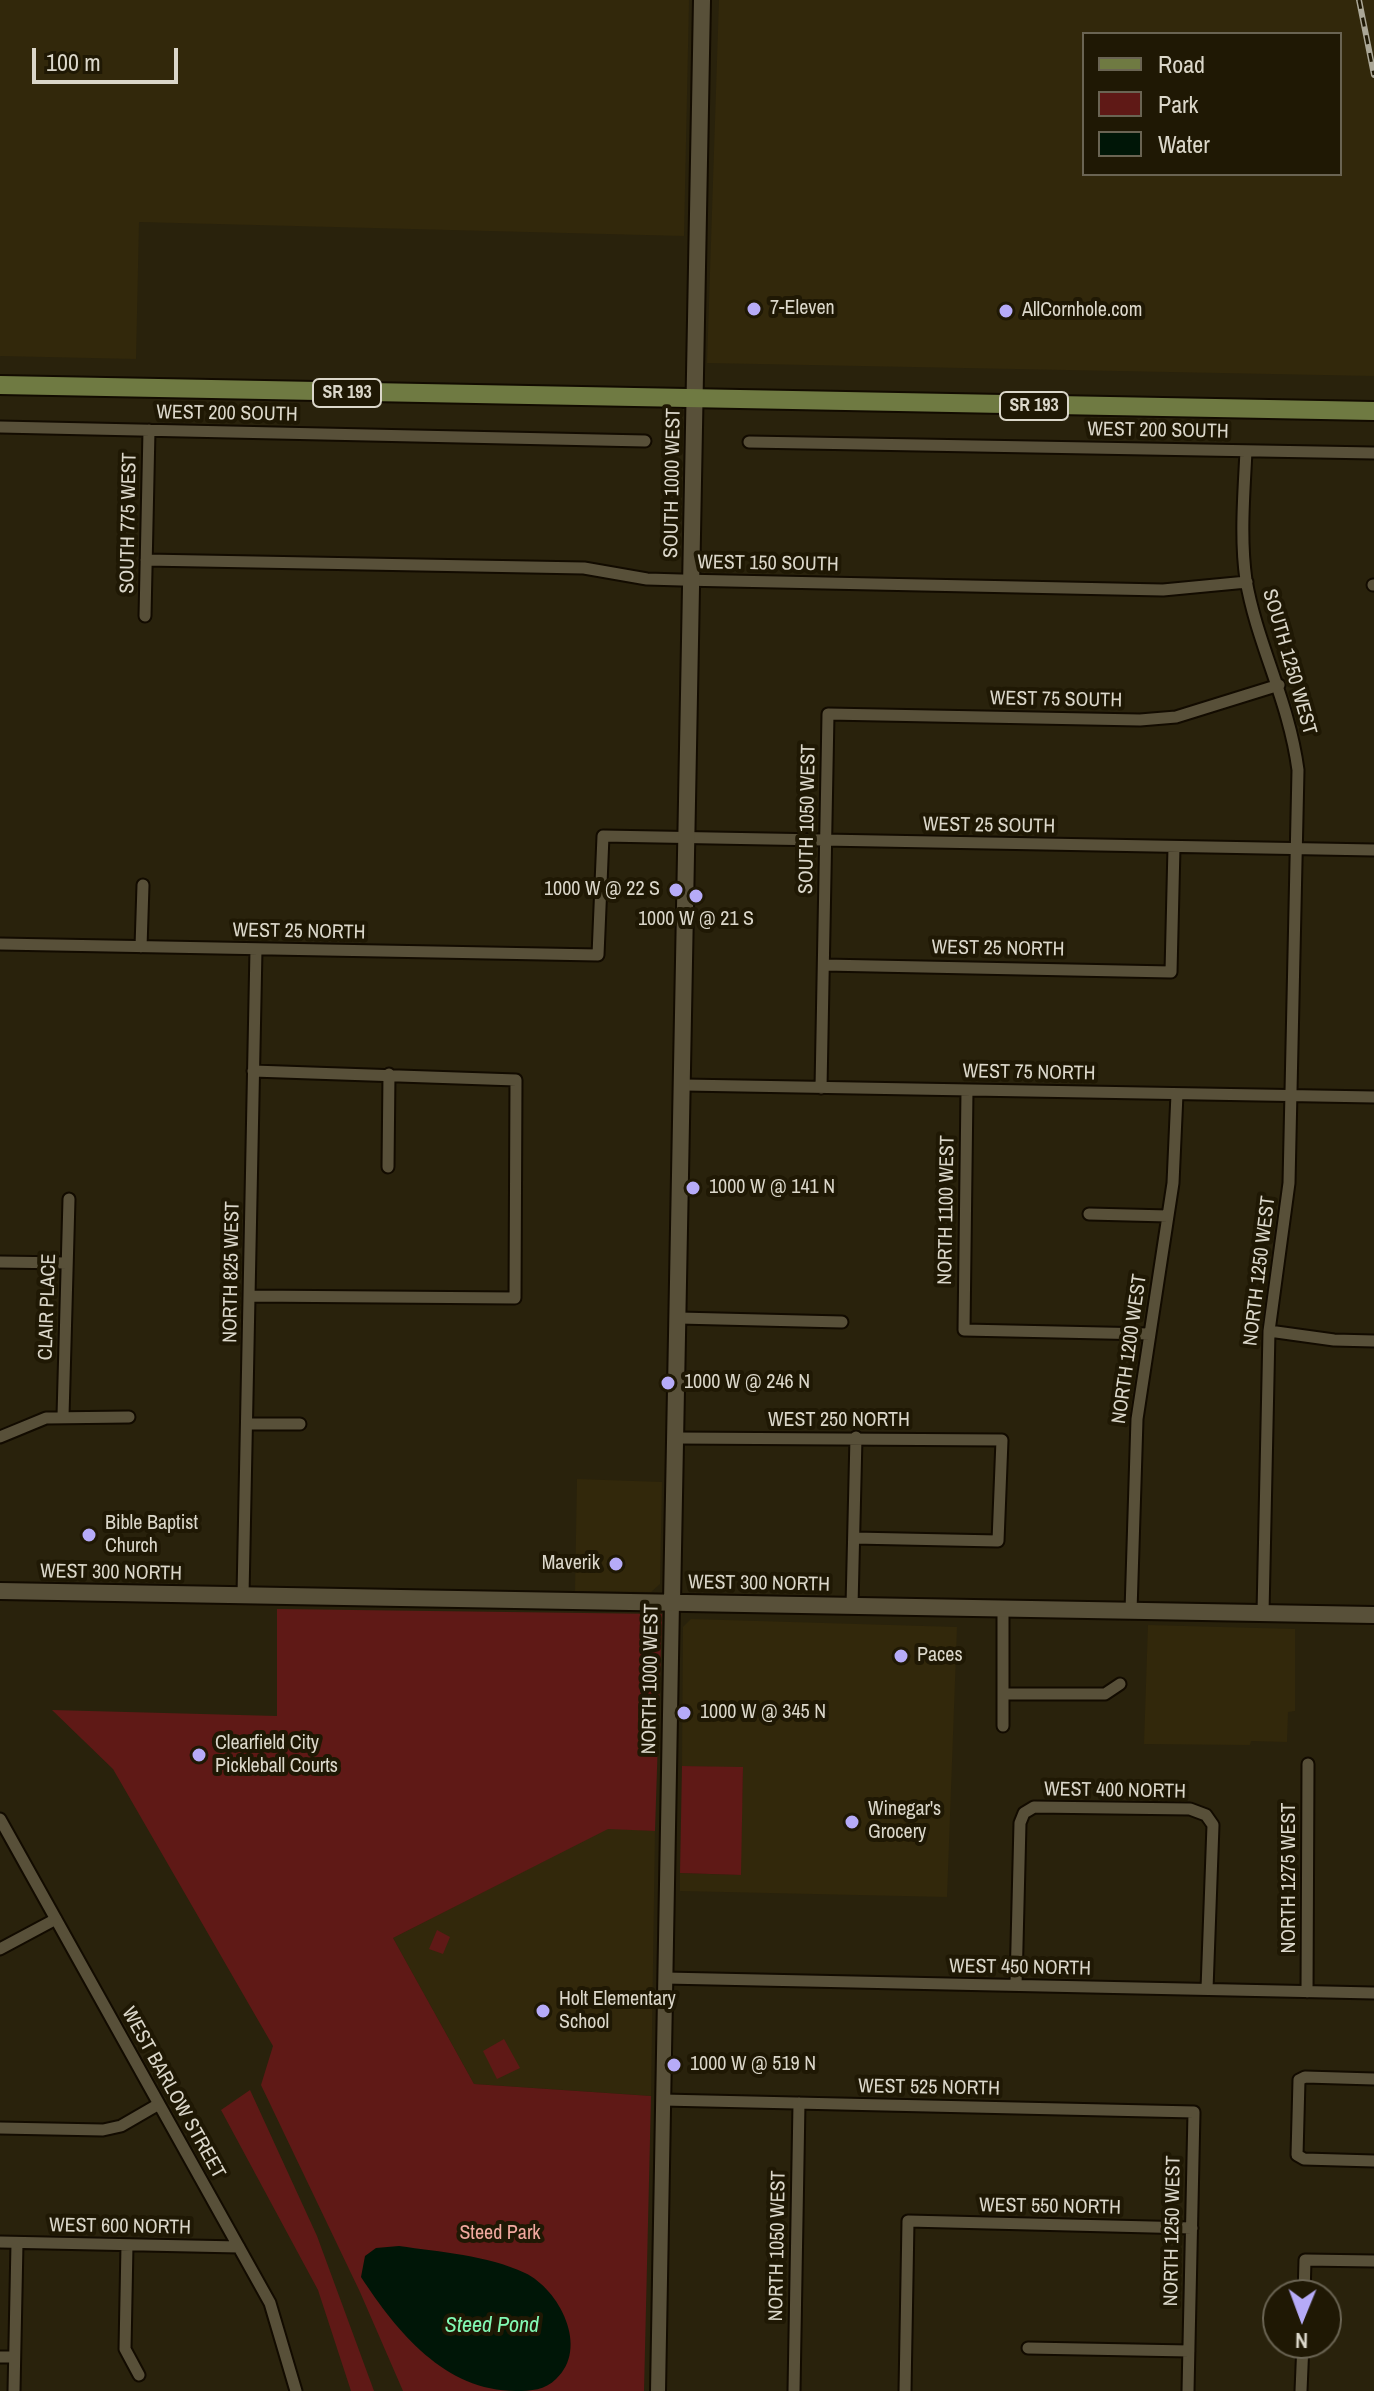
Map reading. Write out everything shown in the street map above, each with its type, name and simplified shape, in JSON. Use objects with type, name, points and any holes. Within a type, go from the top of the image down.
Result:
[{"type":"main road","name":"SOUTH 1000 WEST","points":[[685,967],[702,0]]},
{"type":"main road","name":"SR 193","points":[[0,385],[1374,411]]},
{"type":"main road","name":"NORTH 1000 WEST","points":[[672,1602],[685,967]]},
{"type":"main road","name":"WEST 300 NORTH","points":[[0,1591],[1374,1615]]},
{"type":"street","name":"WEST 200 SOUTH","points":[[0,427],[645,441]]},
{"type":"street","name":"SOUTH 775 WEST","points":[[145,616],[149,430]]},
{"type":"street","name":"WEST 200 SOUTH","points":[[749,442],[1374,453]]},
{"type":"street","name":"SOUTH 1250 WEST","points":[[1246,451],[1243,545],[1247,582],[1293,729],[1298,770],[1294,933]]},
{"type":"street","name":"WEST 150 SOUTH","points":[[146,560],[584,568],[647,579],[1163,590],[1247,582]]},
{"type":"street","name":"WEST 75 SOUTH","points":[[828,714],[1140,720],[1176,717],[1279,685]]},
{"type":"street","name":"SOUTH 1050 WEST","points":[[824,965],[828,714]]},
{"type":"street","name":"WEST 25 SOUTH","points":[[598,955],[603,836],[1374,850]]},
{"type":"street","name":"WEST 25 NORTH","points":[[824,965],[1171,972],[1174,847]]},
{"type":"street","points":[[141,947],[143,885]]},
{"type":"street","name":"NORTH 1250 WEST","points":[[1263,1613],[1269,1331],[1289,1183],[1294,933]]},
{"type":"street","name":"WEST 25 NORTH","points":[[0,944],[598,955]]},
{"type":"street","name":"NORTH 825 WEST","points":[[243,1595],[256,949]]},
{"type":"street","points":[[821,1088],[824,965]]},
{"type":"street","points":[[249,1296],[515,1298],[516,1080],[253,1071]]},
{"type":"street","points":[[388,1167],[389,1074]]},
{"type":"street","name":"WEST 75 NORTH","points":[[684,1085],[1374,1097]]},
{"type":"street","name":"NORTH 1100 WEST","points":[[967,1090],[964,1330],[1150,1334]]},
{"type":"street","name":"NORTH 1200 WEST","points":[[1131,1611],[1134,1455],[1175,1159],[1177,1094]]},
{"type":"street","name":"CLAIR PLACE","points":[[63,1416],[69,1199]]},
{"type":"street","points":[[1089,1214],[1168,1216]]},
{"type":"street","points":[[0,1262],[67,1263]]},
{"type":"street","points":[[679,1318],[842,1322]]},
{"type":"street","points":[[1269,1331],[1334,1340],[1374,1341]]},
{"type":"street","points":[[0,1437],[24,1425],[63,1416],[129,1417]]},
{"type":"street","points":[[247,1424],[300,1424]]},
{"type":"street","points":[[852,1606],[856,1437]]},
{"type":"street","name":"WEST 250 NORTH","points":[[676,1438],[1002,1440],[998,1541],[854,1538]]},
{"type":"street","name":"NORTH 1000 WEST","points":[[658,2391],[672,1602]]},
{"type":"street","points":[[1003,1608],[1003,1726]]},
{"type":"street","points":[[1003,1694],[1105,1694],[1120,1684]]},
{"type":"street","name":"NORTH 1275 WEST","points":[[1307,1992],[1308,1764]]},
{"type":"street","name":"WEST 400 NORTH","points":[[1016,1985],[1020,1823],[1024,1813],[1034,1807],[1190,1809],[1206,1815],[1213,1825],[1207,1989]]},
{"type":"street","name":"WEST BARLOW STREET","points":[[1,1823],[270,2303],[296,2391]]},
{"type":"street","points":[[0,1949],[56,1919]]},
{"type":"street","name":"WEST 450 NORTH","points":[[665,1978],[1374,1993]]},
{"type":"street","points":[[1374,2079],[1305,2077],[1299,2080],[1297,2155],[1304,2159],[1374,2161]]},
{"type":"street","name":"WEST 525 NORTH","points":[[663,2100],[1194,2112]]},
{"type":"street","name":"NORTH 1050 WEST","points":[[794,2391],[799,2103]]},
{"type":"street","points":[[0,2128],[103,2130],[121,2126],[159,2104]]},
{"type":"street","name":"NORTH 1250 WEST","points":[[1188,2391],[1194,2112]]},
{"type":"street","name":"WEST 550 NORTH","points":[[905,2391],[908,2221],[1192,2228]]},
{"type":"street","name":"WEST 600 NORTH","points":[[0,2242],[239,2247]]},
{"type":"street","points":[[14,2391],[17,2243]]},
{"type":"street","points":[[127,2245],[125,2349],[139,2375]]},
{"type":"street","points":[[1304,2279],[1305,2260],[1374,2261]]},
{"type":"street","points":[[1028,2348],[1189,2351]]},
{"type":"street","points":[[0,2357],[14,2357]]},
{"type":"street","points":[[1301,2391],[1302,2359]]},
{"type":"shaded area","points":[[0,0],[689,0],[684,236],[139,222],[136,359],[0,356]]},
{"type":"shaded area","points":[[719,0],[1374,0],[1374,376],[707,363]]},
{"type":"shaded area","points":[[577,1479],[662,1482],[660,1584],[651,1592],[575,1591]]},
{"type":"shaded area","points":[[691,1619],[957,1627],[947,1897],[680,1891],[680,1873],[740,1875],[743,1768],[682,1766],[683,1627]]},
{"type":"shaded area","points":[[1148,1625],[1295,1629],[1295,1711],[1288,1712],[1287,1742],[1251,1741],[1250,1745],[1144,1744]]},
{"type":"shaded area","name":"Holt Elementary School","points":[[608,1828],[655,1831],[651,2096],[474,2084],[393,1938]]},
{"type":"green space","name":"Steed Park","points":[[277,1609],[662,1614],[655,1831],[608,1829],[393,1938],[474,2084],[651,2096],[644,2391],[403,2391],[360,2292],[261,2085],[273,2046],[113,1769],[52,1710],[277,1716]]},
{"type":"green space","points":[[682,1766],[743,1767],[741,1875],[680,1873]]},
{"type":"green space","points":[[437,1930],[450,1937],[443,1954],[429,1949]]},
{"type":"green space","points":[[504,2039],[520,2068],[497,2079],[483,2051]]},
{"type":"green space","points":[[250,2090],[317,2236],[374,2391],[351,2391],[318,2290],[221,2110]]},
{"type":"water","name":"Steed Pond","points":[[399,2246],[495,2262],[537,2281],[559,2305],[570,2336],[566,2366],[556,2379],[547,2386],[532,2390],[490,2388],[467,2381],[425,2355],[390,2318],[361,2277],[365,2256],[376,2248]]},
{"type":"railway","points":[[1359,0],[1374,75]]},
{"type":"place","name":"7-Eleven","points":[[754,309]]},
{"type":"place","name":"AllCornhole.com","points":[[1006,311]]},
{"type":"place","name":"1000 W @ 22 S","points":[[676,890]]},
{"type":"place","name":"1000 W @ 21 S","points":[[696,896]]},
{"type":"place","name":"1000 W @ 141 N","points":[[693,1188]]},
{"type":"place","name":"1000 W @ 246 N","points":[[668,1383]]},
{"type":"place","name":"Bible Baptist Church","points":[[89,1535]]},
{"type":"place","name":"Maverik","points":[[616,1564]]},
{"type":"place","name":"Paces","points":[[901,1656]]},
{"type":"place","name":"1000 W @ 345 N","points":[[684,1713]]},
{"type":"place","name":"Clearfield City Pickleball Courts","points":[[199,1755]]},
{"type":"place","name":"Winegar's Grocery","points":[[852,1822]]},
{"type":"place","name":"Holt Elementary School","points":[[543,2011]]},
{"type":"place","name":"1000 W @ 519 N","points":[[674,2065]]}]
